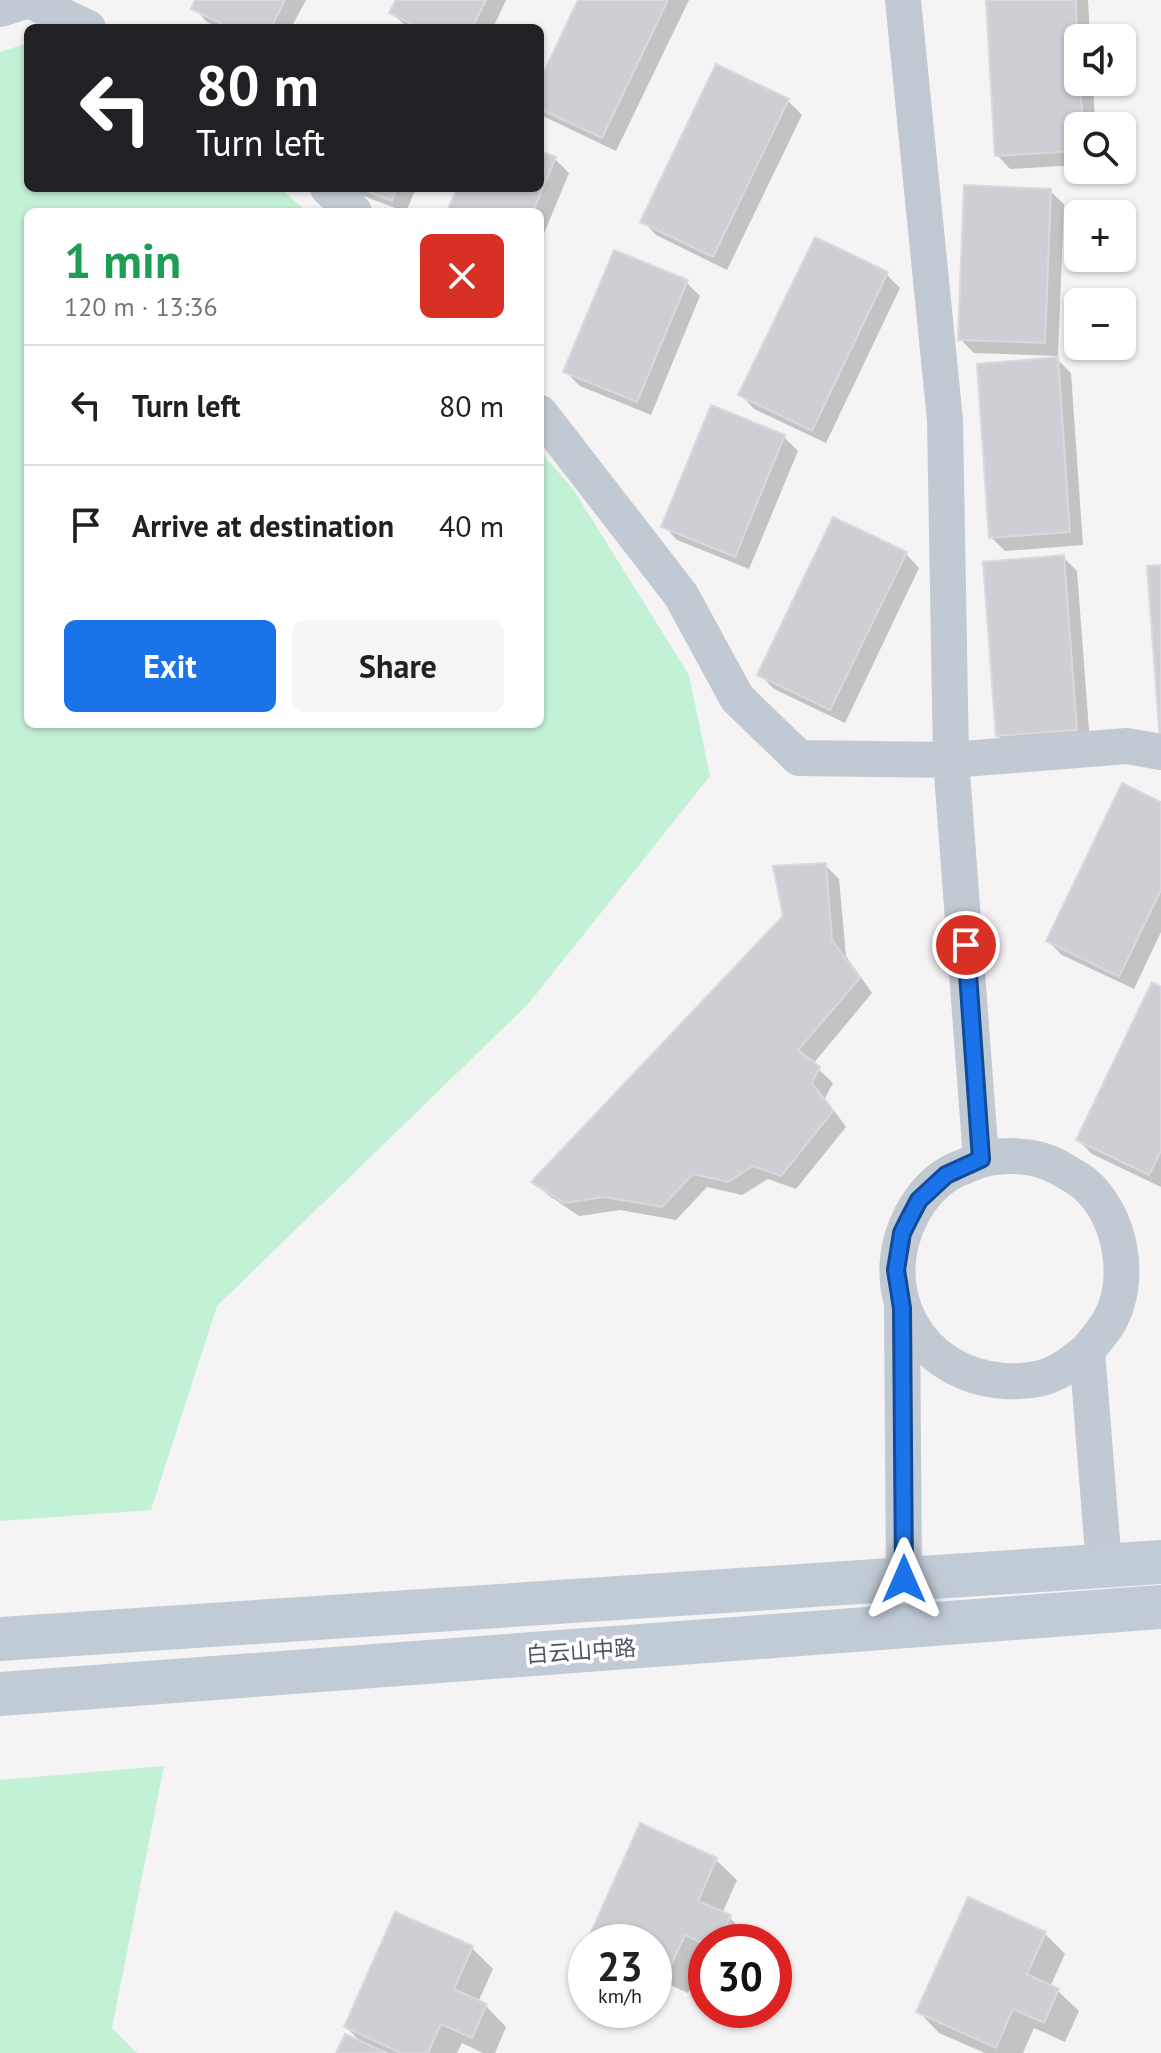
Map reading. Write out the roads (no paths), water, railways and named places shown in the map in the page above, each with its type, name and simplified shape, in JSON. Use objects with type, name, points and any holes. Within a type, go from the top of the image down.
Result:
[{"type":"main road","points":[[0,1639],[1161,1562]]},
{"type":"main road","name":"白云山中路","points":[[0,1694],[1161,1607]]},
{"type":"street","points":[[0,9],[29,0],[80,24]]},
{"type":"street","points":[[903,0],[945,420],[951,760],[981,1159]]},
{"type":"street","points":[[332,192],[350,208]]},
{"type":"street","points":[[544,418],[681,595],[737,698],[799,758],[951,760],[1127,746],[1161,752]]},
{"type":"street","points":[[902,1308],[920,1340],[948,1365],[982,1380],[1020,1382],[1056,1373],[1087,1351],[1110,1321],[1121,1285],[1120,1248],[1108,1213],[1085,1184],[1053,1165],[1018,1156],[981,1159],[946,1175],[919,1200],[902,1233],[896,1270],[902,1308],[904,1579]]},
{"type":"street","points":[[1087,1351],[1104,1566]]}]
